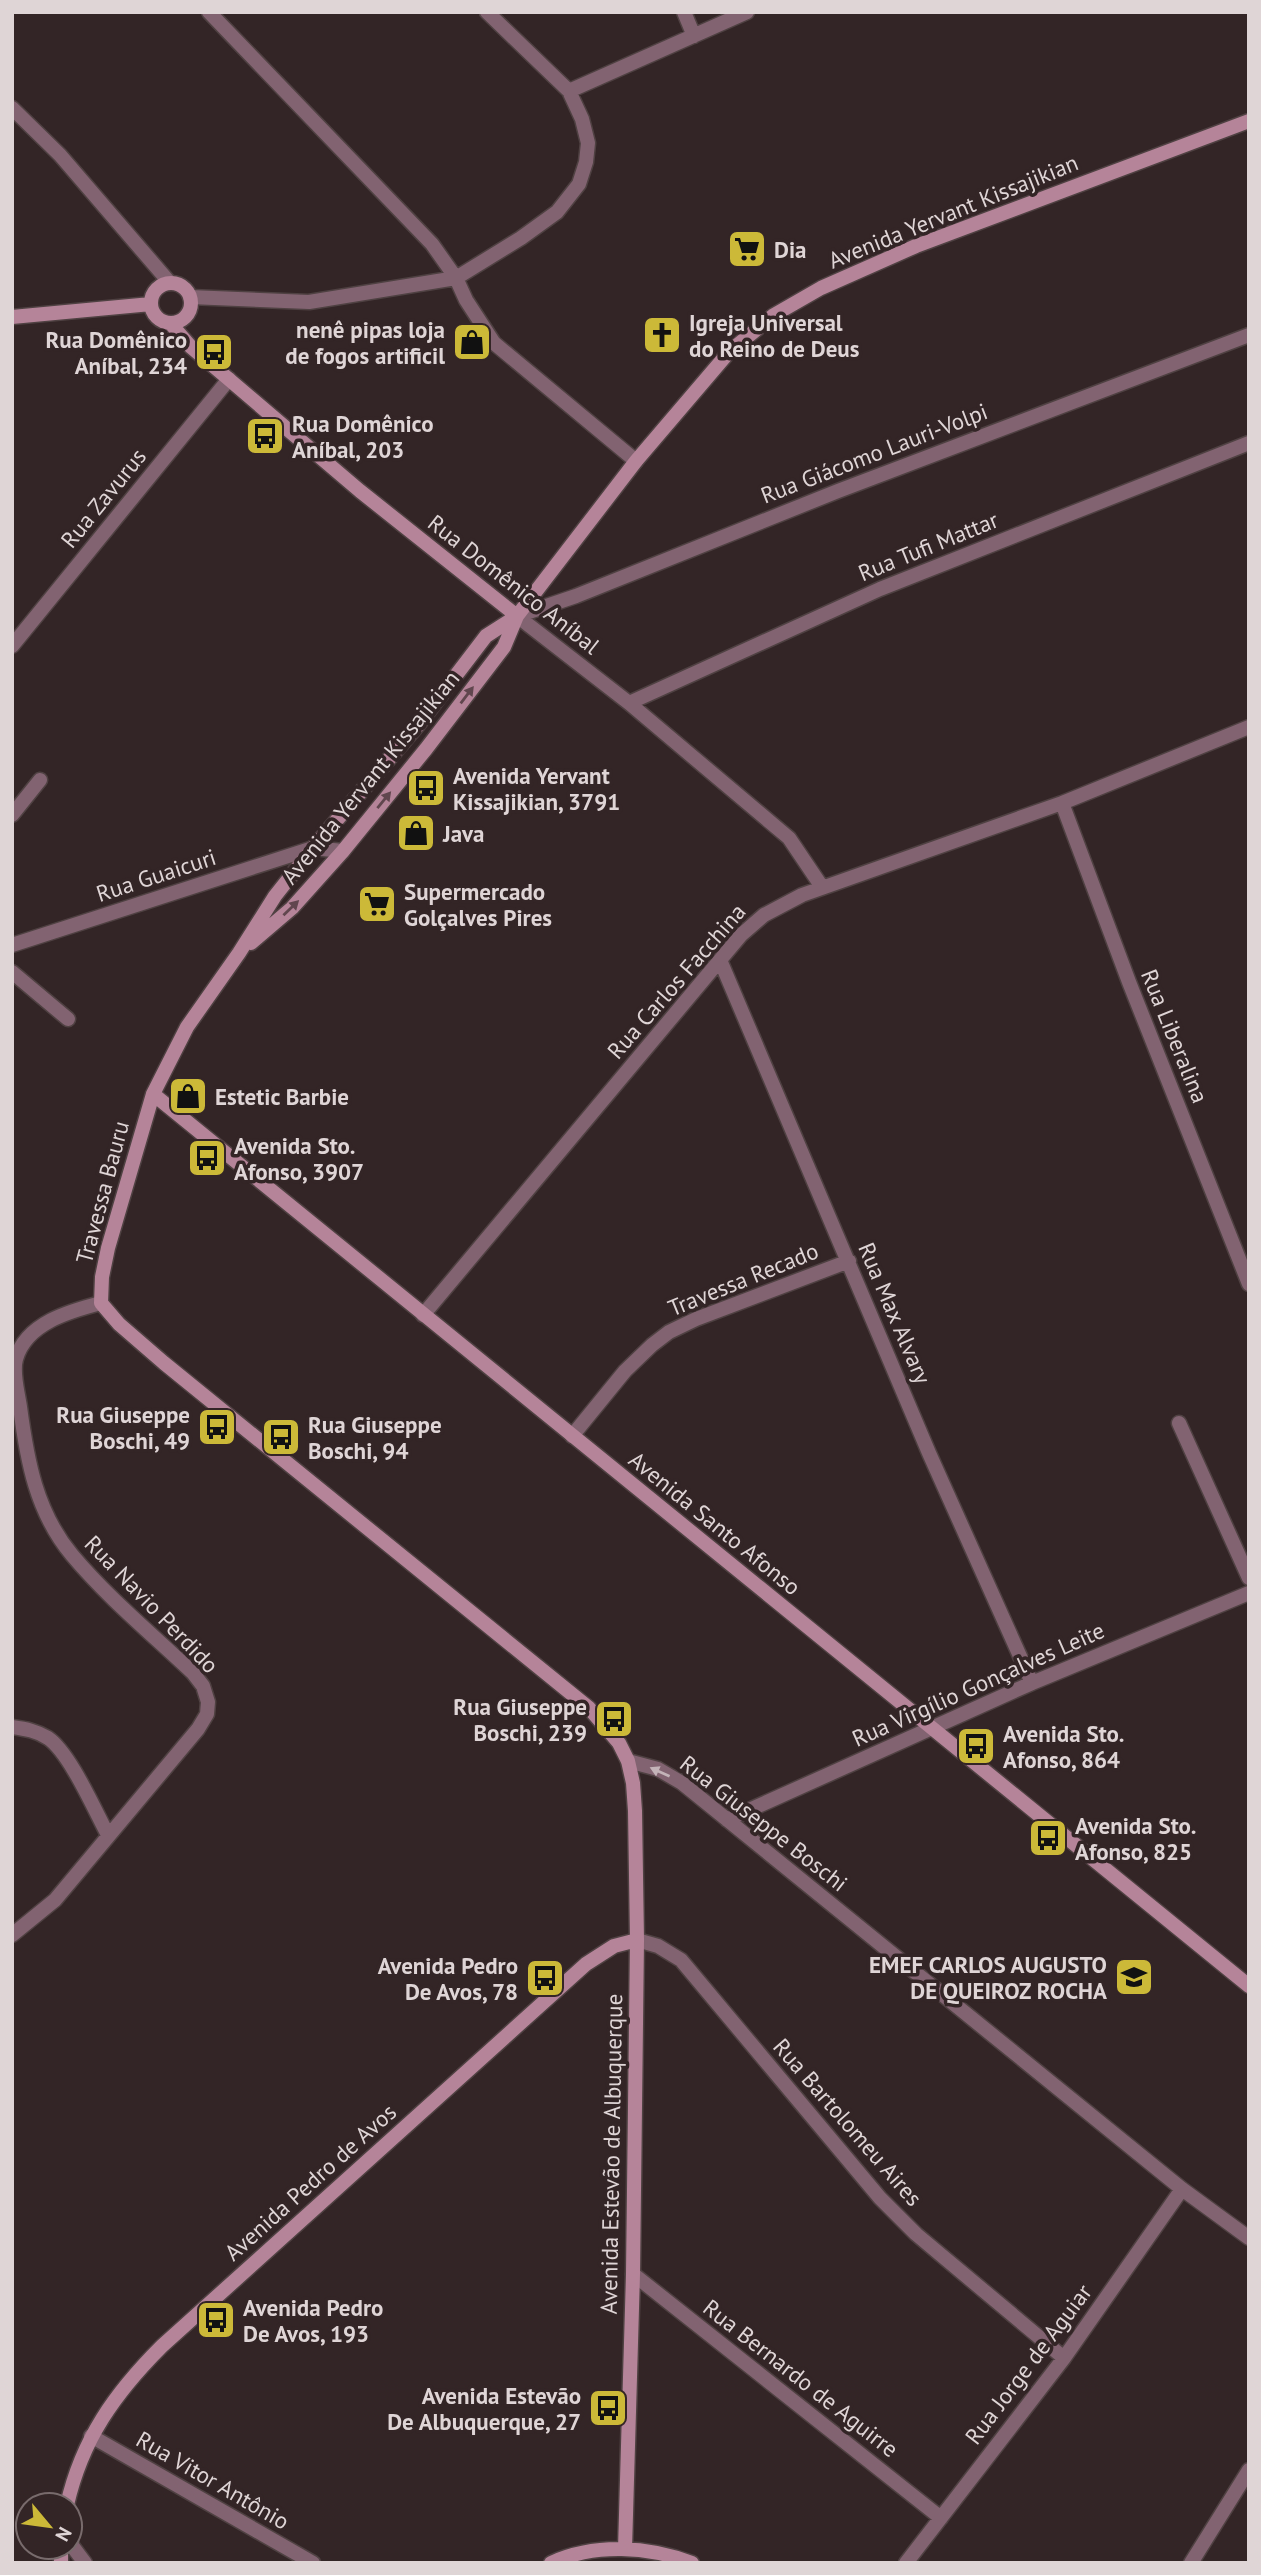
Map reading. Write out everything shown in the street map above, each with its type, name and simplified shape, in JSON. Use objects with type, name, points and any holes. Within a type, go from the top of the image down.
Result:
[{"type":"main road","name":"Avenida Yervant Kissajikian","points":[[239,953],[292,908],[343,851],[504,647],[517,616],[636,461],[729,352],[774,315],[821,288],[916,246],[1249,121]]},
{"type":"main road","points":[[170,283],[180,286],[190,297],[188,313],[181,320],[171,324],[161,321],[153,314],[153,294],[160,286],[170,283]]},
{"type":"main road","points":[[12,317],[151,304]]},
{"type":"main road","name":"Rua Domênico Aníbal","points":[[171,324],[191,347],[360,491],[517,616]]},
{"type":"main road","name":"Avenida Yervant Kissajikian","points":[[152,1094],[187,1027],[275,896],[418,725],[486,636],[517,616]]},
{"type":"main road","name":"Travessa Bauru","points":[[101,1303],[102,1277],[108,1248],[152,1094]]},
{"type":"main road","name":"Avenida Santo Afonso","points":[[152,1094],[1249,1986]]},
{"type":"main road","points":[[101,1303],[119,1324],[164,1363],[589,1708],[619,1743],[628,1761]]},
{"type":"main road","name":"Avenida Estevão de Albuquerque","points":[[625,2549],[633,2274],[637,1940],[635,1811],[628,1761]]},
{"type":"main road","name":"Avenida Pedro de Avos","points":[[70,2491],[91,2436],[134,2375],[162,2346],[586,1964],[614,1946],[637,1940]]},
{"type":"main road","points":[[551,2563],[591,2551],[625,2549],[652,2551],[692,2563]]},
{"type":"street","points":[[209,12],[432,244],[456,278],[466,300],[494,343],[636,461]]},
{"type":"street","points":[[190,297],[309,302],[456,278],[557,212],[579,184],[586,162],[588,143],[582,119],[569,90],[487,12]]},
{"type":"street","points":[[684,12],[694,36]]},
{"type":"street","points":[[569,90],[747,12]]},
{"type":"street","points":[[12,108],[60,155],[170,283]]},
{"type":"street","name":"Rua Giácomo Lauri-Volpi","points":[[517,616],[576,596],[838,491],[1249,335]]},
{"type":"street","name":"Rua Zavurus","points":[[12,646],[229,379]]},
{"type":"street","name":"Rua Tufi Mattar","points":[[629,703],[880,589],[1248,445]]},
{"type":"street","name":"Rua Domênico Aníbal","points":[[517,616],[629,703],[789,838],[822,887]]},
{"type":"street","name":"Rua Carlos Facchina","points":[[423,1315],[741,935],[764,915],[822,887],[1062,803],[1249,727]]},
{"type":"street","points":[[12,815],[40,780]]},
{"type":"street","name":"Rua Liberalina","points":[[1062,803],[1129,982],[1249,1284]]},
{"type":"street","points":[[313,848],[343,851]]},
{"type":"street","name":"Rua Guaicuri","points":[[12,945],[313,848]]},
{"type":"street","name":"Rua Max Alvary","points":[[720,960],[929,1453],[1032,1683]]},
{"type":"street","points":[[12,972],[68,1019]]},
{"type":"street","name":"Travessa Recado","points":[[572,1436],[625,1371],[669,1332],[696,1319],[849,1261]]},
{"type":"street","name":"Rua Navio Perdido","points":[[101,1303],[55,1317],[25,1343],[16,1359],[26,1450],[38,1499],[70,1553],[193,1673],[203,1686],[208,1702],[207,1714],[198,1729],[108,1835]]},
{"type":"street","points":[[1179,1423],[1249,1578]]},
{"type":"street","name":"Rua Virgílio Gonçalves Leite","points":[[727,1820],[1032,1683],[1249,1593]]},
{"type":"street","points":[[12,1727],[31,1729],[50,1739],[65,1756],[108,1835],[55,1900],[12,1935]]},
{"type":"street","name":"Rua Giuseppe Boschi","points":[[628,1761],[658,1769],[682,1783],[1182,2189],[1249,2238]]},
{"type":"street","name":"Rua Bartolomeu Aires","points":[[637,1940],[658,1946],[681,1960],[880,2198],[916,2234],[1064,2358]]},
{"type":"street","name":"Rua Jorge de Aguiar","points":[[906,2563],[1064,2358],[1182,2189]]},
{"type":"street","name":"Rua Bernardo de Aguirre","points":[[633,2274],[941,2518]]},
{"type":"street","name":"Rua Vitor Antônio","points":[[91,2436],[313,2563]]},
{"type":"street","points":[[1191,2563],[1249,2470]]},
{"type":"place","name":"Dia","points":[[747,249]]},
{"type":"place","name":"Igreja Universal do Reino de Deus","points":[[662,335]]},
{"type":"place","name":"nenê pipas loja de fogos artificil","points":[[472,342]]},
{"type":"place","name":"Rua Domênico Aníbal, 234","points":[[214,352]]},
{"type":"place","name":"Rua Domênico Aníbal, 203","points":[[265,436]]},
{"type":"place","name":"Avenida Yervant Kissajikian, 3791","points":[[426,788]]},
{"type":"place","name":"Java","points":[[416,833]]},
{"type":"place","name":"Supermercado Golçalves Pires","points":[[377,904]]},
{"type":"place","name":"Estetic Barbie","points":[[188,1096]]},
{"type":"place","name":"Avenida Sto. Afonso, 3907","points":[[207,1158]]},
{"type":"place","name":"Rua Giuseppe Boschi, 49","points":[[217,1427]]},
{"type":"place","name":"Rua Giuseppe Boschi, 94","points":[[281,1437]]},
{"type":"place","name":"Rua Giuseppe Boschi, 239","points":[[614,1719]]},
{"type":"place","name":"Avenida Sto. Afonso, 864","points":[[976,1746]]},
{"type":"place","name":"Avenida Sto. Afonso, 825","points":[[1048,1838]]},
{"type":"place","name":"EMEF CARLOS AUGUSTO DE QUEIROZ ROCHA","points":[[1134,1977]]},
{"type":"place","name":"Avenida Pedro De Avos, 78","points":[[545,1978]]},
{"type":"place","name":"Avenida Pedro De Avos, 193","points":[[216,2320]]},
{"type":"place","name":"Avenida Estevão De Albuquerque, 27","points":[[608,2408]]}]
